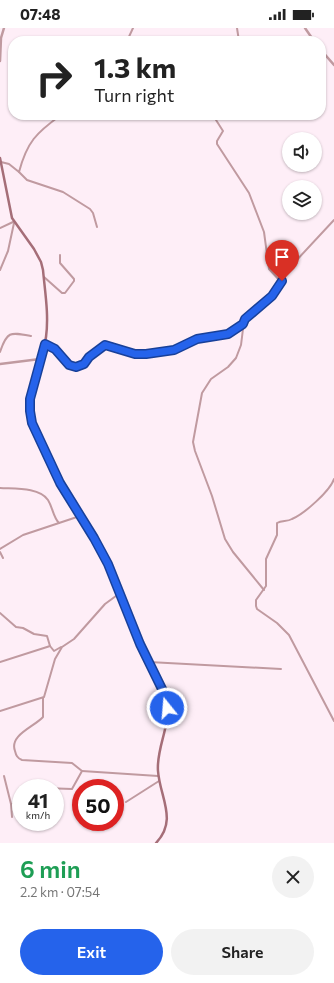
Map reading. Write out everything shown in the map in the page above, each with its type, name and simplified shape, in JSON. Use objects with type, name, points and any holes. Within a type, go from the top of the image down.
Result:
[{"type":"main road","points":[[0,158],[10,215],[39,256],[43,267],[47,318],[45,344],[30,399],[31,420],[37,436],[58,479],[105,558],[149,662],[163,691],[167,708],[158,757],[158,776],[166,809],[167,822],[164,834],[156,843]]},
{"type":"street","points":[[0,61],[1,38],[4,28]]},
{"type":"street","points":[[304,28],[310,36]]},
{"type":"street","points":[[326,56],[334,65]]},
{"type":"street","points":[[19,172],[24,153],[30,143],[55,120]]},
{"type":"street","points":[[216,120],[223,130],[217,140],[217,144],[249,193],[264,230],[269,269],[281,282]]},
{"type":"street","points":[[1,162],[10,165],[27,180],[63,192],[90,209],[94,213],[97,227]]},
{"type":"street","points":[[264,590],[234,554],[225,539],[212,496],[195,451],[193,442],[201,394],[211,379],[228,367],[236,359],[241,346],[243,324],[245,319],[274,294],[294,263],[334,220]]},
{"type":"street","points":[[0,228],[14,222]]},
{"type":"street","points":[[0,270],[9,248],[14,222]]},
{"type":"street","points":[[44,277],[62,293],[65,293],[74,281],[74,279],[60,263],[60,255]]},
{"type":"street","points":[[45,344],[55,349],[69,365],[77,367],[84,364],[89,357],[104,345],[141,355],[168,351],[178,349],[195,339],[228,334],[243,324]]},
{"type":"street","points":[[0,352],[5,339],[9,334],[16,333],[31,336]]},
{"type":"street","points":[[0,364],[40,359]]},
{"type":"street","points":[[334,479],[326,492],[300,514],[290,520],[277,523],[276,536],[266,559],[267,581],[264,590],[256,598],[256,608],[277,623],[289,635],[334,721]]},
{"type":"street","points":[[0,488],[36,492],[42,495],[48,501],[59,523]]},
{"type":"street","points":[[4,558],[0,551],[23,535],[80,516]]},
{"type":"street","points":[[0,613],[16,627],[24,628],[33,634],[47,636],[50,646],[54,651],[74,639],[105,604],[120,593]]},
{"type":"street","points":[[0,662],[50,646]]},
{"type":"street","points":[[62,647],[56,658],[46,695],[43,698],[42,718],[19,736],[14,742],[13,746],[17,757],[22,760],[73,763],[82,771],[158,776]]},
{"type":"street","points":[[149,662],[281,669]]},
{"type":"street","points":[[0,711],[43,698]]},
{"type":"street","points":[[64,789],[72,789],[82,771]]},
{"type":"street","points":[[4,776],[11,804],[12,818]]},
{"type":"street","points":[[126,802],[159,781]]},
{"type":"route","points":[[167,708],[163,691],[132,626],[108,564],[94,538],[60,483],[36,434],[31,420],[30,411],[32,390],[45,344],[55,349],[69,365],[76,367],[84,364],[89,357],[105,345],[141,355],[173,350],[195,339],[224,335],[234,331],[243,324],[245,319],[273,295],[282,281]]}]
